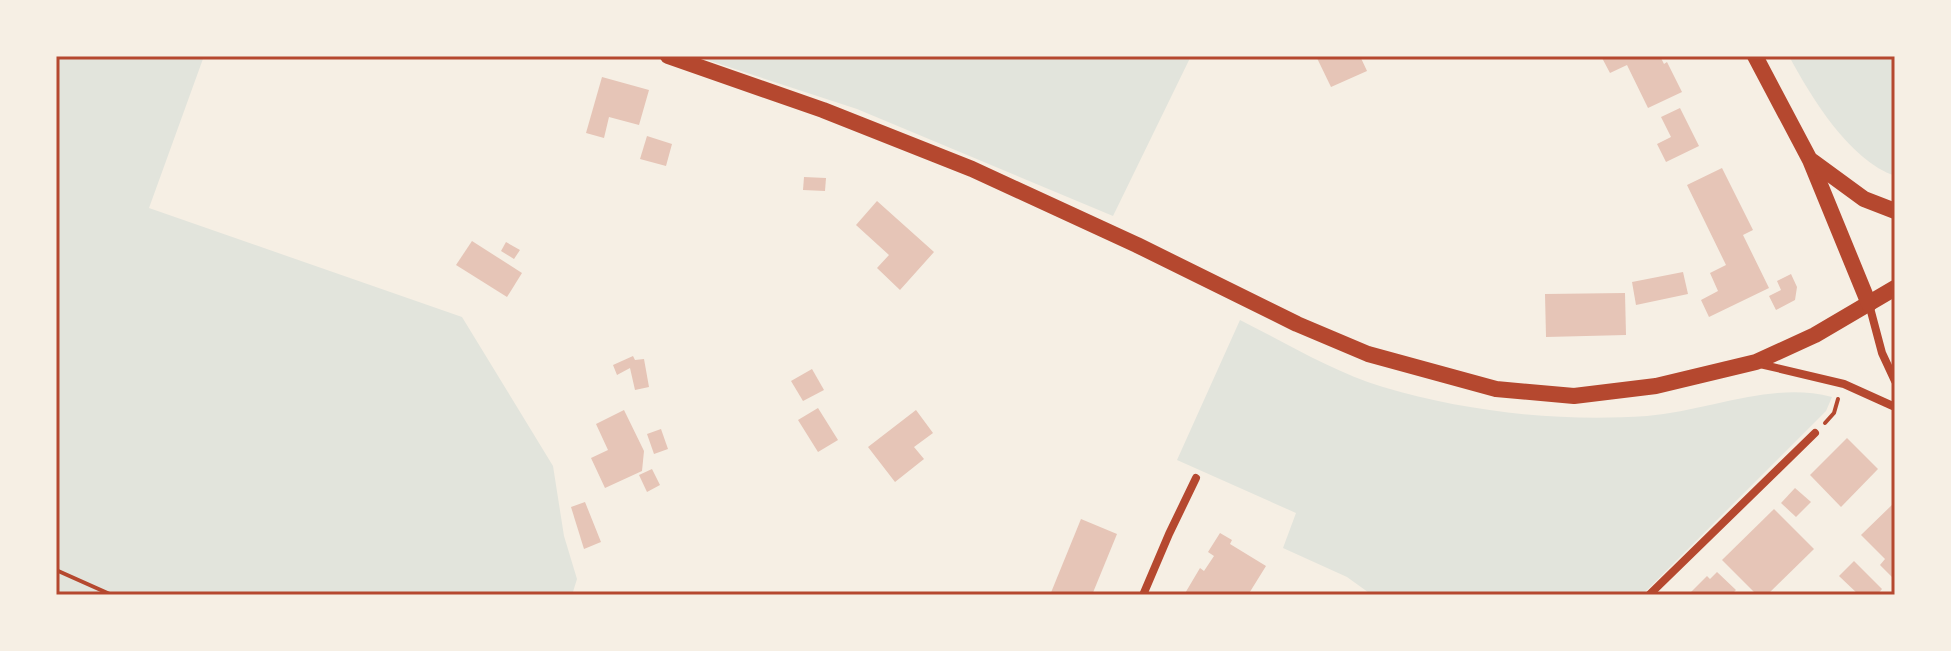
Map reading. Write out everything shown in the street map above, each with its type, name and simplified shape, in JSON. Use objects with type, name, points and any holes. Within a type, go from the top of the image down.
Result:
[{"type":"main road","points":[[668,56],[823,110],[972,169],[1137,245],[1297,324],[1368,354],[1496,389],[1574,396],[1656,386],[1756,362],[1815,335],[1895,288]]},
{"type":"main road","points":[[1755,56],[1810,160],[1869,304]]},
{"type":"main road","points":[[1810,160],[1864,199],[1895,211]]},
{"type":"street","points":[[1869,304],[1882,353],[1895,381]]},
{"type":"street","points":[[1756,362],[1844,384],[1895,407]]},
{"type":"street","points":[[1649,595],[1815,433]]},
{"type":"street","points":[[1143,595],[1196,478]]},
{"type":"path","points":[[1815,433],[1834,413],[1840,394]]},
{"type":"path","points":[[56,570],[112,595]]},
{"type":"shaded area","points":[[56,56],[204,56],[149,208],[462,317],[553,466],[564,536],[577,579],[572,595],[56,595]]},
{"type":"shaded area","points":[[695,56],[1191,56],[1113,216],[857,109]]},
{"type":"shaded area","points":[[1789,56],[1895,56],[1895,176],[1878,168],[1847,142],[1820,108]]},
{"type":"shaded area","points":[[1240,320],[1364,381],[1415,396],[1480,409],[1547,416],[1614,418],[1670,413],[1763,395],[1809,393],[1832,397],[1826,411],[1642,595],[1372,595],[1347,577],[1283,548],[1296,513],[1177,460]]},
{"type":"building","points":[[1316,56],[1360,56],[1367,71],[1331,87]]},
{"type":"building","points":[[1601,56],[1660,56],[1664,64],[1667,62],[1682,92],[1648,108],[1627,65],[1610,73]]},
{"type":"building","points":[[602,77],[649,90],[639,125],[609,117],[604,138],[586,133]]},
{"type":"building","points":[[1680,108],[1699,146],[1666,162],[1657,144],[1671,137],[1661,117]]},
{"type":"building","points":[[647,136],[672,144],[666,166],[640,159]]},
{"type":"building","points":[[1722,168],[1753,230],[1743,235],[1769,288],[1709,317],[1701,300],[1718,291],[1710,273],[1726,265],[1687,185]]},
{"type":"building","points":[[804,177],[826,178],[825,191],[803,190]]},
{"type":"building","points":[[877,201],[934,252],[900,290],[877,268],[889,255],[856,225]]},
{"type":"building","points":[[472,241],[522,273],[507,297],[456,265]]},
{"type":"building","points":[[506,242],[520,250],[514,259],[501,251]]},
{"type":"building","points":[[1683,272],[1688,294],[1636,305],[1632,282]]},
{"type":"building","points":[[1791,274],[1797,287],[1795,300],[1776,310],[1769,296],[1781,290],[1777,281]]},
{"type":"building","points":[[1625,293],[1626,335],[1546,337],[1545,294]]},
{"type":"building","points":[[633,356],[635,360],[644,359],[649,387],[635,390],[630,368],[617,375],[613,365]]},
{"type":"building","points":[[812,369],[824,390],[803,401],[791,381]]},
{"type":"building","points":[[818,408],[838,440],[818,452],[798,420]]},
{"type":"building","points":[[624,410],[644,451],[642,471],[605,488],[591,458],[608,450],[596,424]]},
{"type":"building","points":[[916,410],[933,433],[914,447],[924,459],[895,482],[868,447]]},
{"type":"building","points":[[661,429],[668,449],[654,454],[647,434]]},
{"type":"building","points":[[1847,438],[1878,469],[1841,507],[1810,475]]},
{"type":"building","points":[[652,469],[660,485],[647,492],[639,475]]},
{"type":"building","points":[[1795,488],[1811,502],[1796,517],[1781,503]]},
{"type":"building","points":[[585,502],[601,542],[584,549],[571,507]]},
{"type":"building","points":[[1895,502],[1895,580],[1880,565],[1885,559],[1861,535]]},
{"type":"building","points":[[1774,509],[1814,549],[1767,595],[1757,595],[1722,560]]},
{"type":"building","points":[[1081,519],[1117,534],[1092,595],[1050,595]]},
{"type":"building","points":[[1220,533],[1232,540],[1230,544],[1266,566],[1248,595],[1184,595],[1200,568],[1204,571],[1214,556],[1208,552]]},
{"type":"building","points":[[1854,561],[1882,589],[1877,595],[1859,595],[1839,576]]},
{"type":"building","points":[[1717,572],[1736,590],[1731,595],[1688,595],[1707,576],[1710,579]]}]
